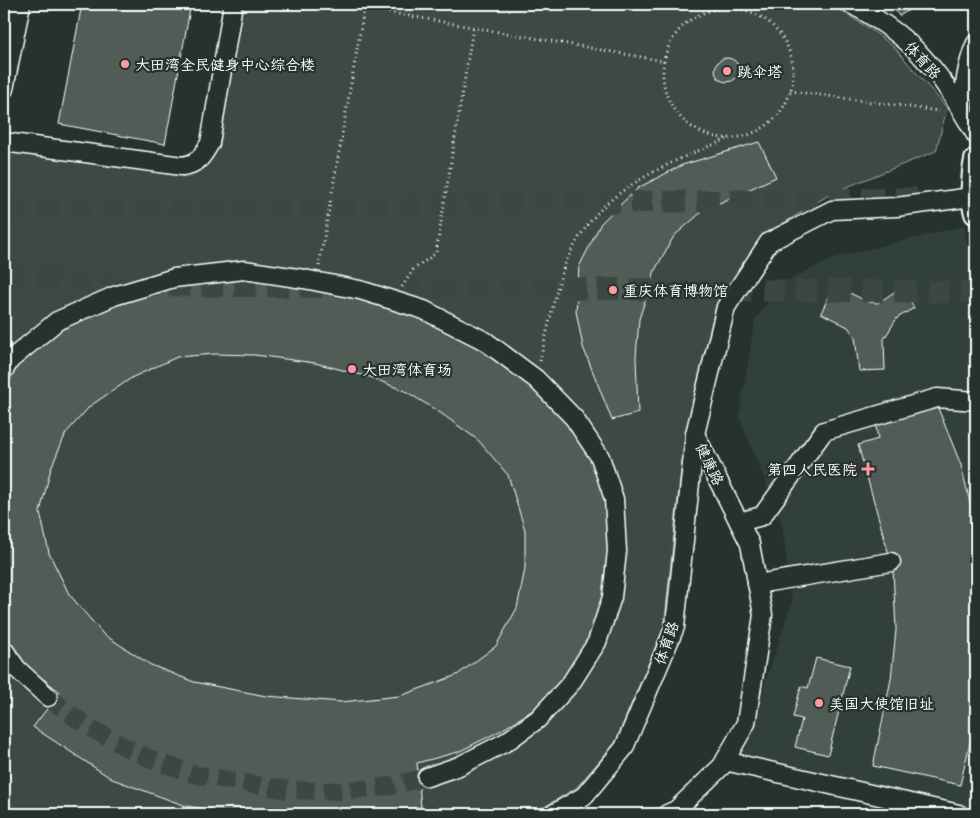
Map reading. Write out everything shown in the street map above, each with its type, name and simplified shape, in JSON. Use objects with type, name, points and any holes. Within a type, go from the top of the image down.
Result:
[{"type":"main road","points":[[974,205],[974,171],[976,160]]},
{"type":"street","points":[[4,89],[21,4]]},
{"type":"street","points":[[4,142],[182,166],[190,165],[198,160],[210,143],[233,4]]},
{"type":"street","name":"体育路","points":[[851,4],[885,24],[927,62],[943,82],[976,135]]},
{"type":"street","points":[[963,113],[965,80],[969,61],[976,43]]},
{"type":"street","name":"健康路","points":[[666,814],[676,810],[722,766],[746,723],[763,615],[750,544],[696,434],[726,307],[769,242],[832,210],[974,205]]},
{"type":"street","points":[[4,370],[10,360],[57,322],[114,296],[174,278],[244,270],[317,281],[360,290],[424,310],[484,341],[536,379],[574,418],[600,457],[614,499],[617,550],[612,597],[597,642],[571,683],[538,719],[506,742],[458,766],[427,777]]},
{"type":"street","points":[[739,522],[762,516],[824,431],[937,398],[976,401]]},
{"type":"street","name":"体育路","points":[[553,814],[584,796],[624,748],[675,627],[696,434]]},
{"type":"street","points":[[757,584],[891,562]]},
{"type":"street","points":[[4,650],[17,669],[48,697]]},
{"type":"street","points":[[725,761],[958,814]]},
{"type":"path","points":[[731,8],[732,4]]},
{"type":"path","points":[[317,281],[365,6],[472,28],[664,61]]},
{"type":"path","points":[[536,379],[559,280],[575,243],[604,206],[629,187],[684,156],[727,139],[748,135],[767,126],[781,110],[790,91],[793,71],[788,49],[777,30],[760,16],[739,8],[717,8],[696,16],[678,30],[667,49],[662,71],[665,92],[674,110],[688,126],[707,135],[727,139]]},
{"type":"path","points":[[394,300],[412,270],[436,253],[472,28]]},
{"type":"path","points":[[790,91],[939,111]]},
{"type":"shaded area","name":"大田湾体育场","points":[[242,4],[825,4],[841,11],[869,28],[894,47],[947,108],[936,151],[832,193],[766,234],[716,305],[685,433],[664,626],[615,743],[576,788],[532,814],[13,814],[4,812],[4,148],[188,177],[205,168],[214,154]]},
{"type":"shaded area","name":"第四人民医院","points":[[964,226],[976,286],[976,814],[921,814],[735,772],[792,603],[782,523],[739,416],[755,320],[783,282],[840,256]]},
{"type":"building","name":"大田湾全民健身中心综合楼","points":[[82,4],[191,4],[165,144],[59,124]]},
{"type":"building","points":[[892,4],[919,4],[899,16]]},
{"type":"building","name":"跳伞塔","points":[[727,58],[736,61],[739,70],[736,79],[727,82],[718,79],[715,70],[718,61]]},
{"type":"building","name":"重庆体育博物馆","points":[[759,142],[776,177],[704,210],[674,236],[655,270],[639,319],[636,357],[638,413],[612,420],[583,347],[576,311],[579,267],[601,223],[638,188],[682,165]]},
{"type":"building","points":[[242,277],[358,296],[423,314],[482,345],[532,384],[569,425],[593,463],[606,501],[608,550],[603,598],[590,638],[564,678],[533,710],[500,731],[458,752],[417,763],[421,807],[380,814],[237,814],[186,806],[112,779],[33,727],[60,692],[24,664],[4,635],[4,379],[13,364],[60,327],[116,302],[175,284]],"holes":[[[215,354],[255,355],[315,363],[370,377],[407,392],[478,440],[508,475],[525,530],[525,569],[517,608],[496,646],[457,675],[400,696],[341,702],[266,696],[194,682],[151,665],[103,634],[69,594],[49,553],[40,512],[51,468],[66,433],[90,406],[133,377],[177,357]]]},
{"type":"building","points":[[834,285],[868,302],[878,303],[903,286],[914,308],[897,318],[884,339],[885,370],[859,371],[855,337],[848,327],[821,313]]},
{"type":"building","points":[[936,403],[961,465],[976,527],[976,718],[960,785],[873,766],[891,679],[896,630],[893,569],[858,445],[878,439],[875,420]]},
{"type":"building","name":"美国大使馆旧址","points":[[816,658],[850,666],[828,755],[795,747],[802,719],[793,717],[801,686],[808,688]]},
{"type":"tunnel","points":[[4,43],[10,4]]},
{"type":"tunnel","points":[[4,211],[928,198]]},
{"type":"tunnel","points":[[4,272],[122,285],[976,292]]},
{"type":"tunnel","points":[[48,697],[84,724],[115,742],[153,760],[197,775],[289,790],[344,791],[390,786],[427,777]]},
{"type":"place","name":"大田湾全民健身中心综合楼","points":[[125,64]]},
{"type":"place","name":"跳伞塔","points":[[727,71]]},
{"type":"place","name":"重庆体育博物馆","points":[[613,290]]},
{"type":"place","name":"大田湾体育场","points":[[352,369]]},
{"type":"place","name":"第四人民医院","points":[[868,469]]},
{"type":"place","name":"美国大使馆旧址","points":[[819,703]]}]
